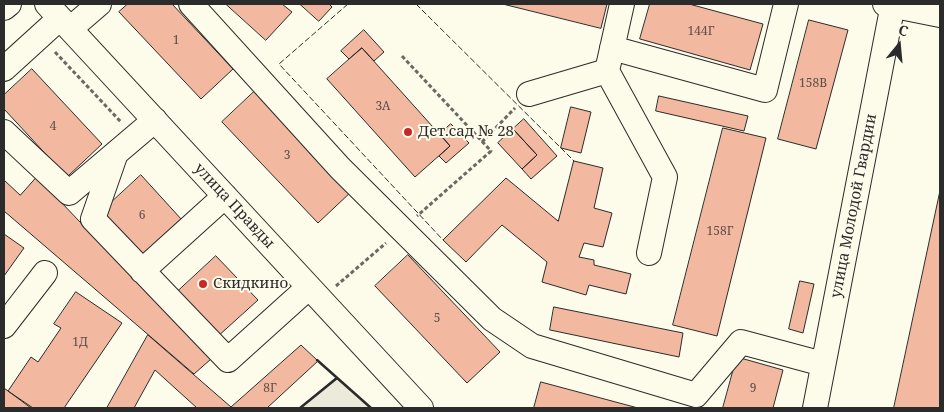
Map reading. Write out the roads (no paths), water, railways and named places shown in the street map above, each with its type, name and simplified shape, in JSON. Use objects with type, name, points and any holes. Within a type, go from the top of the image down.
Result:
[{"type":"street","points":[[4,8],[10,4]]},
{"type":"street","points":[[4,69],[59,17],[99,4]]},
{"type":"street","points":[[191,4],[340,168],[492,319],[532,346],[696,396],[741,342],[823,364]]},
{"type":"street","points":[[622,4],[610,60],[664,177],[649,253]]},
{"type":"street","points":[[529,94],[610,60],[765,90],[786,4]]},
{"type":"street","points":[[891,4],[940,15]]},
{"type":"street","name":"улица Молодой Гвардии","points":[[815,408],[891,4]]},
{"type":"street","name":"улица Правды","points":[[59,17],[421,408]]},
{"type":"street","points":[[4,132],[69,192],[155,120]]},
{"type":"street","points":[[116,153],[93,219],[228,360],[314,293]]},
{"type":"street","points":[[142,271],[225,196]]},
{"type":"street","points":[[4,326],[45,272]]},
{"type":"place","name":"Дет.сад № 28","points":[[408,132]]},
{"type":"place","name":"Скидкино","points":[[203,284]]}]
